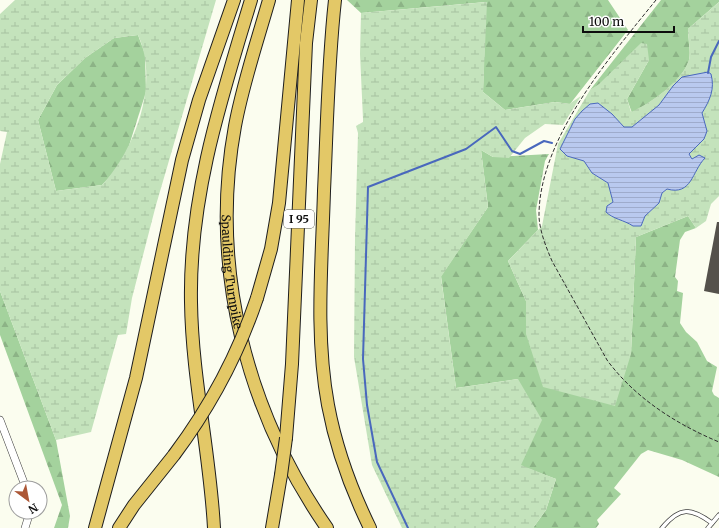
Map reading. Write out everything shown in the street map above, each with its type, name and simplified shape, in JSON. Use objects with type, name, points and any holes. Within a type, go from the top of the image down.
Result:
[{"type":"highway","points":[[95,528],[136,378],[182,160],[199,100],[234,0]]},
{"type":"highway","points":[[214,528],[211,479],[198,386],[191,302],[193,238],[209,145],[251,0]]},
{"type":"highway","name":"Spaulding Turnpike","points":[[269,0],[245,83],[232,149],[227,216],[231,282],[244,350],[264,412],[292,473],[327,528]]},
{"type":"highway","points":[[119,528],[134,506],[174,455],[197,422],[221,382],[242,339],[257,298],[271,249],[279,203],[298,0]]},
{"type":"highway","name":"I 95","points":[[272,528],[286,438],[292,364],[306,43],[311,0]]},
{"type":"highway","points":[[335,0],[330,58],[326,156],[321,316],[322,361],[328,405],[337,441],[353,491],[370,528]]},
{"type":"street","points":[[0,420],[23,480]]},
{"type":"lane","points":[[662,528],[676,515],[688,511],[701,516],[712,523]]},
{"type":"lane","points":[[708,528],[719,514]]},
{"type":"path","points":[[656,0],[588,89],[562,133],[549,166],[542,191],[539,218],[544,239],[552,260],[606,360],[615,371],[644,399],[702,435],[719,442]]},
{"type":"green space","points":[[15,0],[216,0],[156,205],[132,298],[126,334],[118,335],[91,432],[56,440],[0,291],[0,164],[7,132],[0,131],[0,14]],"holes":[[[138,35],[144,54],[146,74],[145,94],[141,114],[125,153],[102,185],[56,191],[38,120],[57,85],[85,58],[114,38]]]},
{"type":"green space","points":[[347,0],[608,0],[628,30],[570,104],[555,102],[505,110],[483,92],[486,2],[361,13]]},
{"type":"green space","points":[[661,0],[719,0],[719,2],[688,29],[690,57],[680,76],[665,91],[632,113],[627,99],[649,60],[590,90]]},
{"type":"green space","points":[[487,2],[483,92],[505,110],[555,102],[569,104],[581,96],[563,125],[545,124],[525,138],[509,158],[493,157],[481,150],[488,207],[441,277],[456,388],[518,379],[542,420],[521,465],[556,479],[546,510],[533,528],[402,528],[372,465],[354,357],[358,133],[356,126],[363,122],[360,54],[361,13]]},
{"type":"green space","points":[[719,2],[719,196],[711,204],[706,221],[696,228],[688,216],[636,237],[631,354],[615,406],[543,387],[526,334],[526,301],[508,261],[542,226],[558,144],[590,90],[599,84],[641,43],[647,44],[649,60],[627,99],[631,112],[656,98],[680,76],[689,60],[690,49],[688,29]],"holes":[[[708,73],[707,101],[702,113],[704,139],[689,154],[692,159],[705,158],[662,193],[659,203],[645,216],[641,226],[633,226],[626,221],[610,216],[613,202],[608,183],[592,173],[584,161],[567,156],[560,149],[575,119],[618,121],[624,127],[632,127],[659,105],[673,86],[696,75]]]},
{"type":"green space","points":[[138,35],[145,54],[146,92],[127,152],[116,170],[102,185],[56,191],[38,120],[57,85],[85,58],[114,38]]},
{"type":"green space","points":[[481,150],[493,157],[549,154],[545,161],[536,210],[538,230],[508,261],[526,301],[526,334],[631,354],[636,237],[688,216],[696,228],[685,232],[680,240],[675,277],[678,281],[677,291],[683,293],[680,323],[686,332],[697,342],[707,361],[717,367],[712,391],[714,395],[719,398],[719,477],[682,460],[648,450],[641,454],[614,488],[621,494],[597,520],[599,524],[596,528],[533,528],[546,510],[556,479],[521,466],[518,379],[456,388],[441,276],[488,207]]},
{"type":"green space","points":[[0,291],[56,440],[70,516],[68,528],[54,528],[62,505],[0,335]]},
{"type":"water","points":[[708,72],[711,74],[712,90],[702,113],[707,131],[704,139],[689,154],[692,159],[699,155],[705,158],[687,186],[682,189],[667,189],[662,193],[659,203],[645,216],[641,226],[633,226],[606,212],[607,206],[613,202],[608,183],[592,173],[584,161],[567,156],[560,149],[575,119],[590,104],[598,103],[612,114],[624,127],[632,127],[659,105],[673,86],[682,77]]},
{"type":"building","points":[[717,222],[719,222],[719,294],[704,291]]},
{"type":"waterway","points":[[708,73],[711,57],[719,41]]},
{"type":"waterway","points":[[408,528],[377,462],[367,405],[363,359],[368,187],[466,149],[496,127],[512,151],[520,154],[544,141],[552,143]]}]
